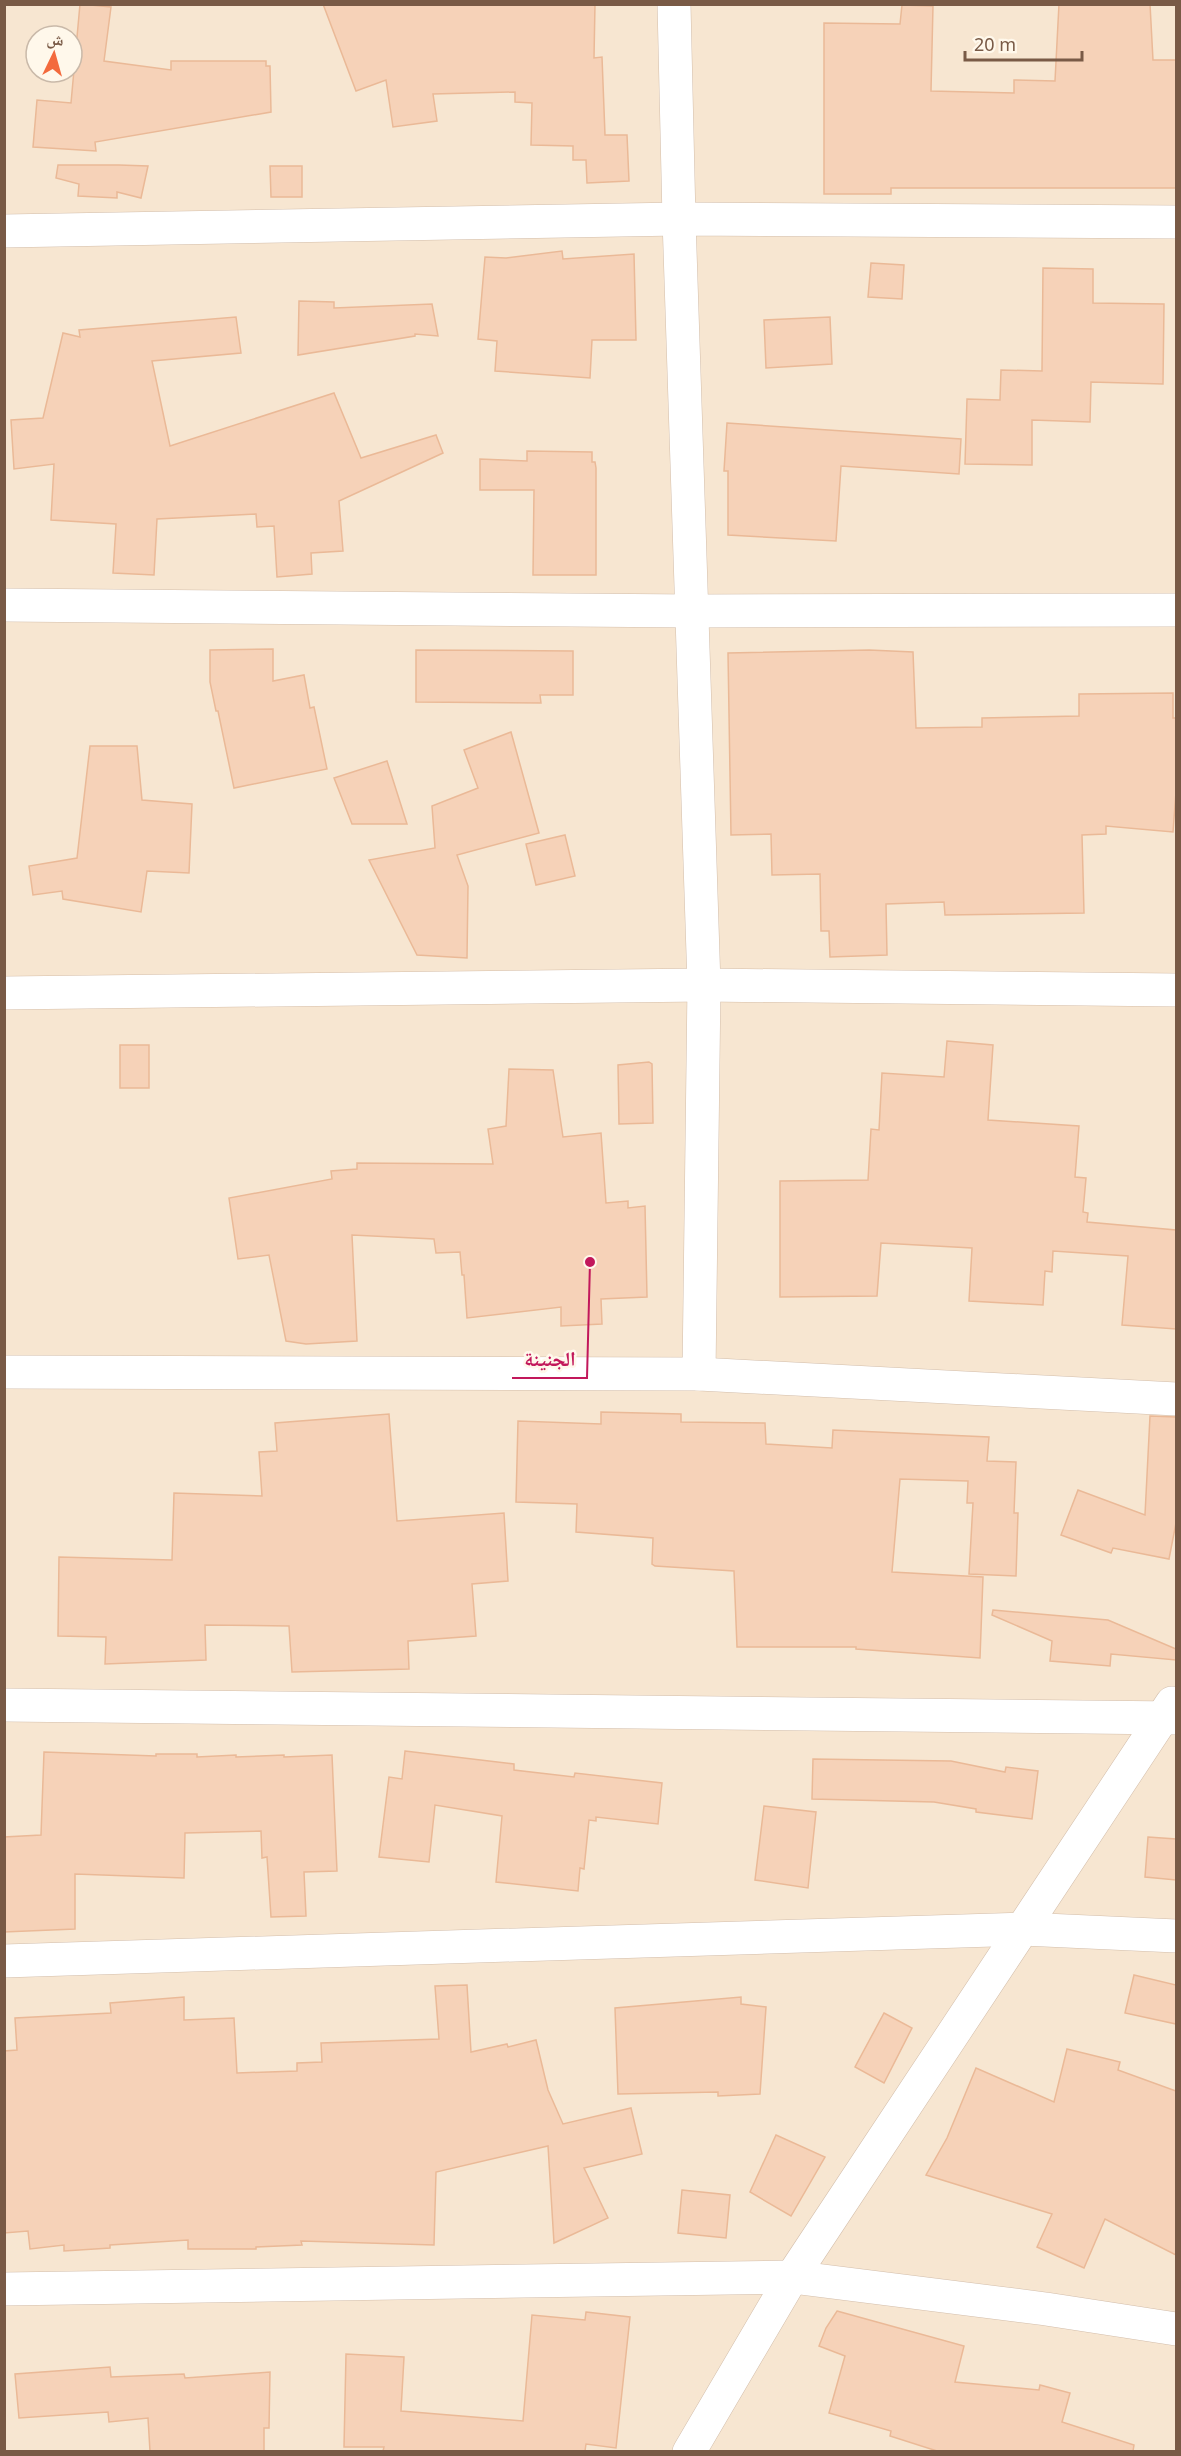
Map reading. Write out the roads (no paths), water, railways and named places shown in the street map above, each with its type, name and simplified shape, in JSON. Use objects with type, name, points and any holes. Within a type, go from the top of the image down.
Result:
[{"type":"street","points":[[674,4],[704,985],[699,1374]]},
{"type":"street","points":[[4,231],[679,219],[1176,222]]},
{"type":"street","points":[[4,605],[693,611],[1176,610]]},
{"type":"street","points":[[4,993],[704,985],[1176,990]]},
{"type":"street","points":[[4,1372],[699,1374],[1176,1399]]},
{"type":"street","points":[[4,1705],[1172,1711]]},
{"type":"street","points":[[689,2451],[792,2277],[1023,1929],[1172,1711]]},
{"type":"street","points":[[4,1961],[1023,1929],[1176,1936]]},
{"type":"street","points":[[4,2289],[792,2277],[1046,2309],[1176,2329]]},
{"type":"place","name":"الجنينة","points":[[590,1262]]}]
